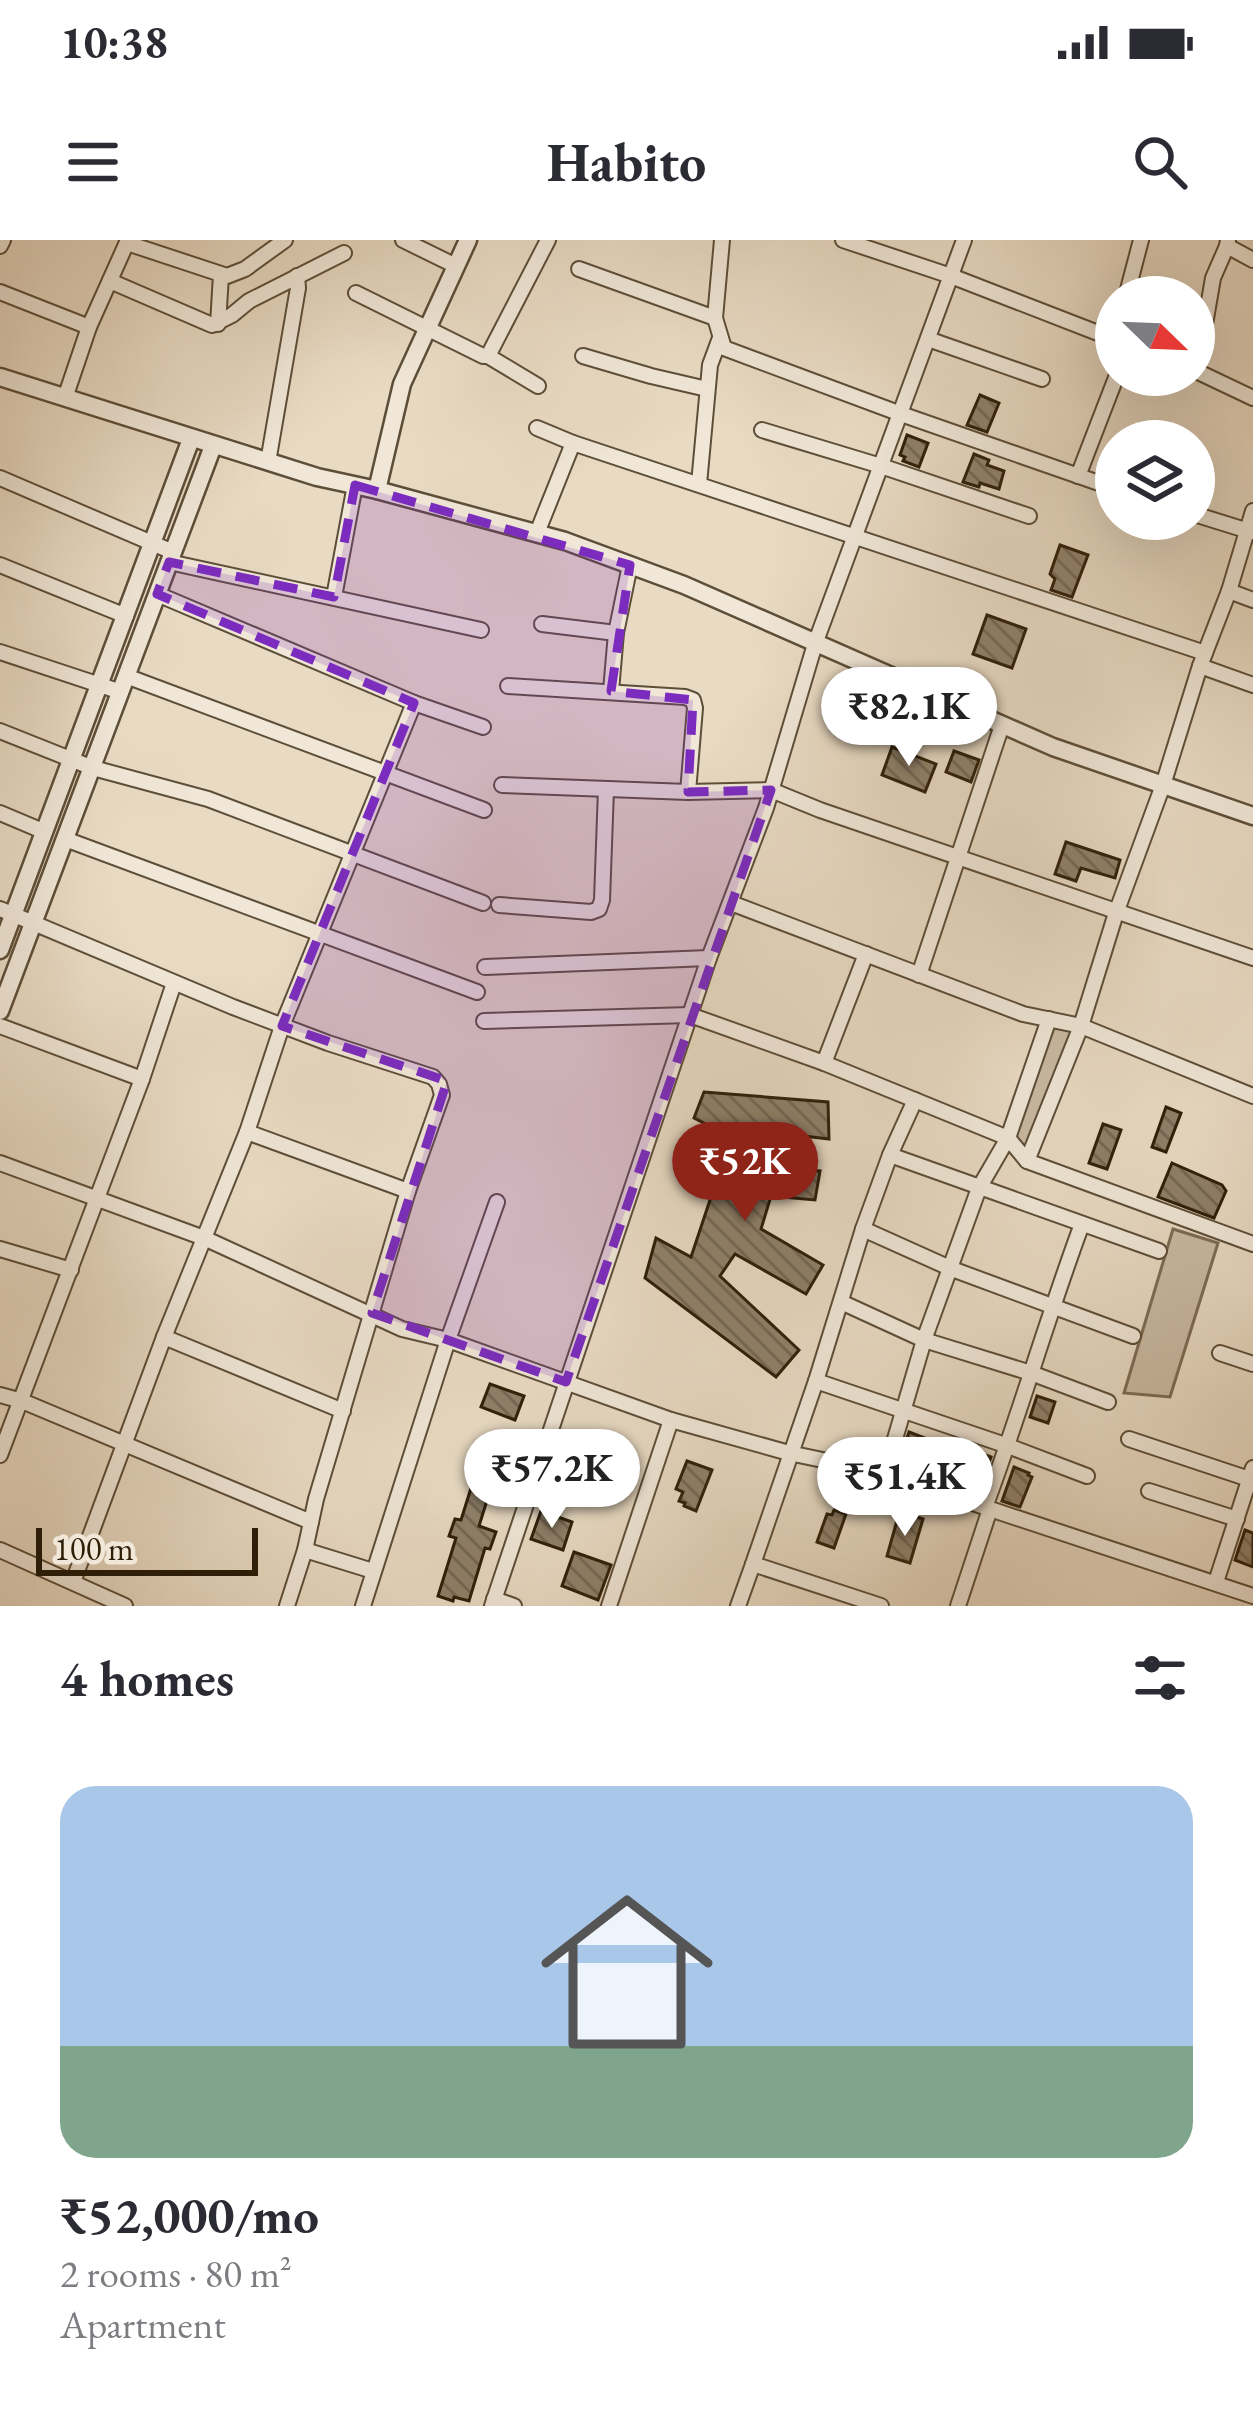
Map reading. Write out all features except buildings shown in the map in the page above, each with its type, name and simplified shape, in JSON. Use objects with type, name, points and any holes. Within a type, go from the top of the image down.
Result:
[{"type":"street","points":[[65,398],[88,327],[127,242],[227,276],[285,240]]},
{"type":"street","points":[[403,240],[457,266]]},
{"type":"street","points":[[377,490],[401,384],[468,240]]},
{"type":"street","points":[[488,356],[548,240]]},
{"type":"street","points":[[722,240],[715,318],[724,348],[1095,481]]},
{"type":"street","points":[[514,1606],[493,1602],[709,958],[771,790],[814,644],[964,240]]},
{"type":"street","points":[[1132,276],[1141,240]]},
{"type":"street","points":[[853,242],[1095,331]]},
{"type":"street","points":[[1214,276],[1228,243],[1253,260]]},
{"type":"street","points":[[110,281],[206,325],[218,323],[344,253]]},
{"type":"street","points":[[579,269],[715,318]]},
{"type":"street","points":[[218,323],[221,274]]},
{"type":"street","points":[[268,462],[297,276]]},
{"type":"street","points":[[0,292],[88,327]]},
{"type":"street","points":[[356,292],[488,356],[538,386]]},
{"type":"street","points":[[699,484],[710,365],[720,338]]},
{"type":"street","points":[[928,339],[1042,379]]},
{"type":"street","points":[[584,356],[707,388]]},
{"type":"street","points":[[0,377],[213,446],[537,533],[630,565],[1053,747],[1253,816]]},
{"type":"street","points":[[1215,380],[1253,398]]},
{"type":"street","points":[[1078,476],[1109,396]]},
{"type":"street","points":[[537,428],[1203,660],[1253,685]]},
{"type":"street","points":[[762,430],[1028,516]]},
{"type":"street","points":[[0,950],[7,912],[45,832],[190,439]]},
{"type":"street","points":[[537,533],[573,443]]},
{"type":"street","points":[[0,1011],[213,446]]},
{"type":"street","points":[[0,478],[152,543],[171,557],[481,631]]},
{"type":"street","points":[[334,597],[355,485]]},
{"type":"street","points":[[1028,1161],[1081,1026],[1253,511]]},
{"type":"street","points":[[1215,520],[1250,531]]},
{"type":"street","points":[[0,565],[126,616]]},
{"type":"street","points":[[611,691],[616,633],[630,565]]},
{"type":"street","points":[[1229,591],[1253,600]]},
{"type":"street","points":[[158,594],[414,703],[483,727]]},
{"type":"street","points":[[542,624],[616,633]]},
{"type":"street","points":[[0,652],[100,685],[124,684],[484,810]]},
{"type":"street","points":[[508,686],[693,700],[688,792]]},
{"type":"street","points":[[74,1582],[164,1337],[248,1132],[283,1026],[414,703]]},
{"type":"street","points":[[919,975],[1002,725]]},
{"type":"street","points":[[0,731],[93,768],[208,799],[491,904],[599,909],[606,789]]},
{"type":"street","points":[[502,785],[771,790],[1253,958]]},
{"type":"street","points":[[0,813],[45,832]]},
{"type":"street","points":[[65,839],[477,992]]},
{"type":"street","points":[[731,902],[1023,1014],[1081,1026],[1253,1096]]},
{"type":"street","points":[[7,912],[283,1026],[436,1080],[442,1095],[407,1191],[287,1606]]},
{"type":"street","points":[[824,1063],[866,954]]},
{"type":"street","points":[[485,967],[709,958]]},
{"type":"street","points":[[0,1455],[174,983]]},
{"type":"street","points":[[484,1021],[690,1015],[1008,1138],[1028,1161],[1253,1244]]},
{"type":"street","points":[[885,1473],[924,1340],[979,1188],[1008,1138],[1049,1019]]},
{"type":"street","points":[[0,1026],[142,1079]]},
{"type":"street","points":[[738,1606],[862,1229],[916,1100]]},
{"type":"street","points":[[248,1132],[407,1191]]},
{"type":"street","points":[[890,1155],[1159,1251]]},
{"type":"street","points":[[0,1163],[204,1238],[402,1329],[448,1340],[671,1420],[789,1453],[885,1473],[1253,1596]]},
{"type":"street","points":[[363,1606],[497,1202]]},
{"type":"street","points":[[958,1606],[1052,1304],[1082,1224]]},
{"type":"street","points":[[862,1229],[952,1269],[1133,1336]]},
{"type":"street","points":[[0,1250],[71,1270]]},
{"type":"street","points":[[841,1302],[924,1340],[1031,1372],[1108,1402]]},
{"type":"street","points":[[164,1337],[343,1411]]},
{"type":"street","points":[[1220,1353],[1253,1364]]},
{"type":"street","points":[[815,1381],[1087,1476]]},
{"type":"street","points":[[0,1395],[310,1522]]},
{"type":"street","points":[[609,1606],[671,1420]]},
{"type":"street","points":[[1129,1439],[1251,1474],[1244,1512],[1216,1582]]},
{"type":"street","points":[[1149,1491],[1244,1512]]},
{"type":"street","points":[[0,1550],[125,1606]]},
{"type":"street","points":[[305,1550],[373,1571]]},
{"type":"street","points":[[753,1564],[836,1599],[881,1606]]},
{"type":"highlighted area","points":[[355,485],[630,565],[611,691],[693,700],[688,792],[771,790],[566,1382],[372,1313],[447,1081],[282,1026],[414,703],[157,594],[169,562],[334,597]]},
{"type":"shaded area","points":[[1049,1019],[1077,1035],[1031,1153],[1008,1138]]},
{"type":"shaded area","points":[[1173,1229],[1218,1243],[1170,1397],[1124,1393]]}]
